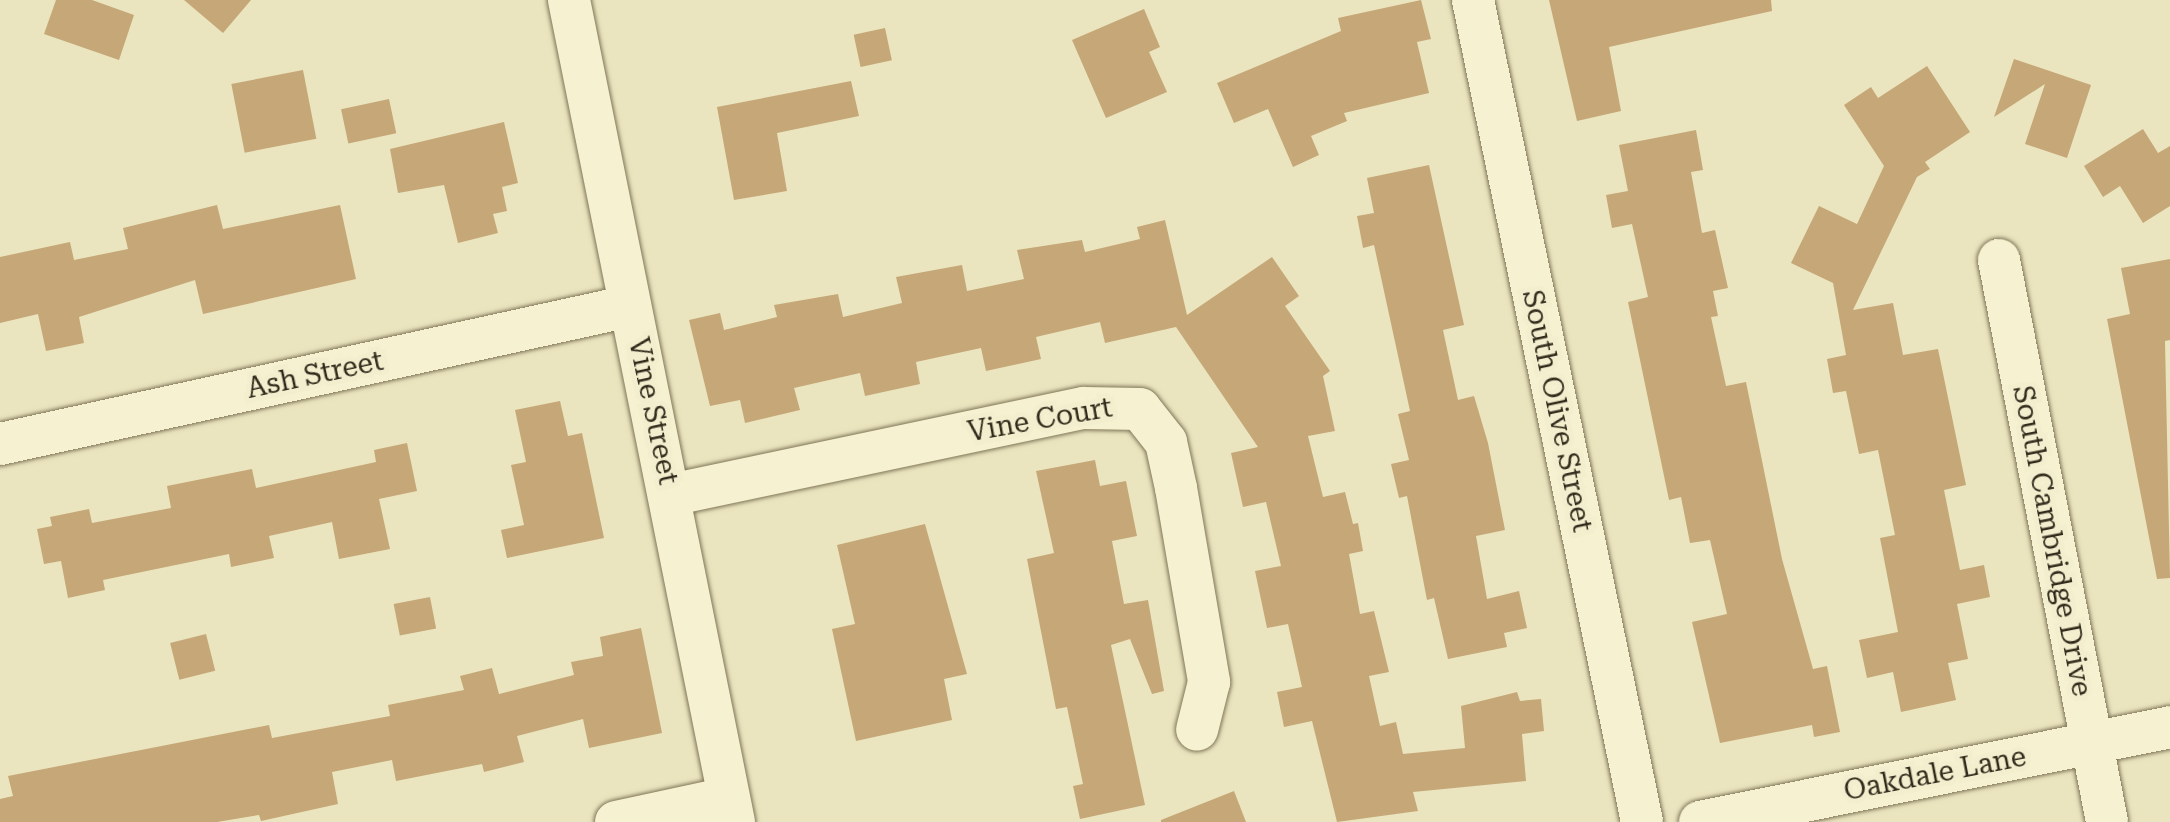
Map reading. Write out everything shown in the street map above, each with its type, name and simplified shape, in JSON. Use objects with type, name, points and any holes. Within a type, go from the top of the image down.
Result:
[{"type":"street","name":"Vine Street","points":[[568,0],[731,810]]},
{"type":"street","name":"South Olive Street","points":[[1473,0],[1642,822]]},
{"type":"street","name":"South Cambridge Drive","points":[[1998,260],[2106,822]]},
{"type":"street","name":"Ash Street","points":[[0,444],[630,306]]},
{"type":"street","name":"Vine Court","points":[[670,495],[1084,408],[1140,409],[1166,442],[1179,508],[1209,682],[1196,730]]},
{"type":"street","name":"Oakdale Lane","points":[[1700,822],[2170,727]]},
{"type":"street","points":[[616,822],[731,810]]},
{"type":"building","points":[[56,0],[92,0],[134,15],[119,60],[44,34]]},
{"type":"building","points":[[184,0],[251,0],[223,33]]},
{"type":"building","points":[[1421,0],[1431,39],[1417,42],[1429,93],[1344,113],[1347,121],[1311,136],[1319,155],[1293,167],[1268,109],[1234,123],[1217,83],[1341,31],[1338,18]]},
{"type":"building","points":[[1549,0],[1771,0],[1772,11],[1609,47],[1621,111],[1577,121]]},
{"type":"building","points":[[1144,9],[1160,47],[1149,52],[1167,92],[1106,118],[1072,40]]},
{"type":"building","points":[[885,28],[892,60],[861,67],[854,35]]},
{"type":"building","points":[[2014,59],[2091,85],[2067,158],[2025,144],[2045,84],[1994,117]]},
{"type":"building","points":[[1927,66],[1970,132],[1925,162],[1930,169],[1917,177],[1853,310],[1893,303],[1903,355],[1938,349],[1966,485],[1944,490],[1960,570],[1984,565],[1990,597],[1957,604],[1968,659],[1948,663],[1956,700],[1901,712],[1893,672],[1867,678],[1859,640],[1898,632],[1880,538],[1895,535],[1878,450],[1859,454],[1846,391],[1833,393],[1827,359],[1846,355],[1833,283],[1791,263],[1819,206],[1857,224],[1884,166],[1844,105],[1871,87],[1878,98]]},
{"type":"building","points":[[303,70],[316,139],[245,153],[231,84]]},
{"type":"building","points":[[851,81],[859,116],[777,133],[787,191],[734,200],[717,107]]},
{"type":"building","points":[[389,99],[396,133],[348,143],[341,109]]},
{"type":"building","points":[[504,122],[518,183],[502,187],[507,211],[493,214],[498,233],[458,243],[444,185],[398,193],[390,149]]},
{"type":"building","points":[[2143,129],[2158,153],[2170,146],[2170,206],[2143,223],[2120,186],[2103,197],[2084,166]]},
{"type":"building","points":[[1696,130],[1703,170],[1691,172],[1702,233],[1715,230],[1728,288],[1713,291],[1718,316],[1711,317],[1726,386],[1746,382],[1782,559],[1813,669],[1827,666],[1840,732],[1814,737],[1812,725],[1720,743],[1692,622],[1727,614],[1710,540],[1690,543],[1681,497],[1669,500],[1628,302],[1648,297],[1632,224],[1612,228],[1606,195],[1628,191],[1619,145]]},
{"type":"building","points":[[1429,165],[1464,325],[1443,330],[1458,400],[1474,396],[1488,443],[1505,530],[1476,536],[1487,599],[1519,591],[1527,628],[1504,633],[1507,647],[1448,659],[1434,598],[1427,600],[1407,496],[1399,498],[1391,464],[1409,460],[1398,414],[1410,411],[1374,245],[1363,248],[1357,216],[1374,213],[1367,178]]},
{"type":"building","points":[[217,205],[223,229],[340,205],[356,279],[203,314],[195,280],[79,317],[84,343],[46,351],[38,314],[0,323],[0,257],[70,242],[74,260],[128,249],[123,228]]},
{"type":"building","points":[[1165,220],[1187,315],[1272,257],[1299,296],[1285,306],[1330,371],[1323,376],[1335,431],[1308,436],[1323,497],[1345,492],[1353,524],[1358,523],[1363,551],[1349,554],[1360,614],[1374,611],[1389,672],[1369,676],[1380,726],[1396,722],[1403,754],[1465,748],[1461,706],[1517,692],[1520,701],[1541,699],[1544,731],[1522,734],[1526,781],[1413,792],[1418,811],[1337,822],[1312,721],[1284,727],[1277,692],[1302,687],[1288,624],[1267,628],[1255,571],[1281,566],[1266,502],[1243,507],[1231,453],[1258,447],[1176,327],[1105,343],[1100,322],[1036,337],[1041,359],[986,371],[981,348],[916,362],[920,384],[865,396],[860,373],[794,388],[800,410],[745,423],[740,400],[710,406],[689,320],[720,313],[724,330],[777,317],[774,305],[838,294],[843,317],[902,303],[896,277],[962,265],[967,291],[1024,279],[1017,250],[1082,240],[1085,252],[1140,239],[1137,227]]},
{"type":"building","points":[[2170,259],[2170,340],[2165,341],[2170,578],[2157,579],[2107,319],[2130,314],[2121,268]]},
{"type":"building","points":[[560,401],[568,436],[582,433],[604,538],[507,558],[501,530],[524,525],[511,465],[526,462],[515,410]]},
{"type":"building","points":[[407,443],[417,491],[379,499],[390,549],[339,559],[332,522],[269,536],[274,558],[231,567],[229,554],[103,580],[105,590],[68,598],[61,561],[44,564],[37,529],[52,526],[50,517],[89,509],[92,523],[171,508],[167,486],[252,469],[256,488],[376,462],[374,450]]},
{"type":"building","points":[[1095,460],[1100,486],[1126,481],[1137,536],[1112,541],[1124,604],[1148,600],[1164,691],[1152,694],[1130,639],[1111,645],[1145,805],[1080,819],[1073,786],[1083,784],[1067,707],[1056,709],[1027,559],[1054,553],[1036,471]]},
{"type":"building","points":[[925,524],[967,674],[944,679],[952,720],[856,741],[832,629],[855,624],[837,545]]},
{"type":"building","points":[[430,597],[436,628],[400,635],[394,604]]},
{"type":"building","points":[[641,628],[662,733],[589,748],[583,719],[517,736],[524,762],[484,772],[482,764],[396,781],[392,760],[332,772],[338,804],[261,821],[259,815],[217,822],[0,822],[0,799],[13,796],[8,776],[269,725],[272,738],[390,716],[388,705],[464,690],[460,676],[492,668],[499,694],[574,675],[571,662],[603,656],[600,637]]},
{"type":"building","points":[[206,634],[215,671],[179,680],[170,643]]},
{"type":"building","points":[[1234,791],[1246,822],[1161,822],[1161,820]]}]
